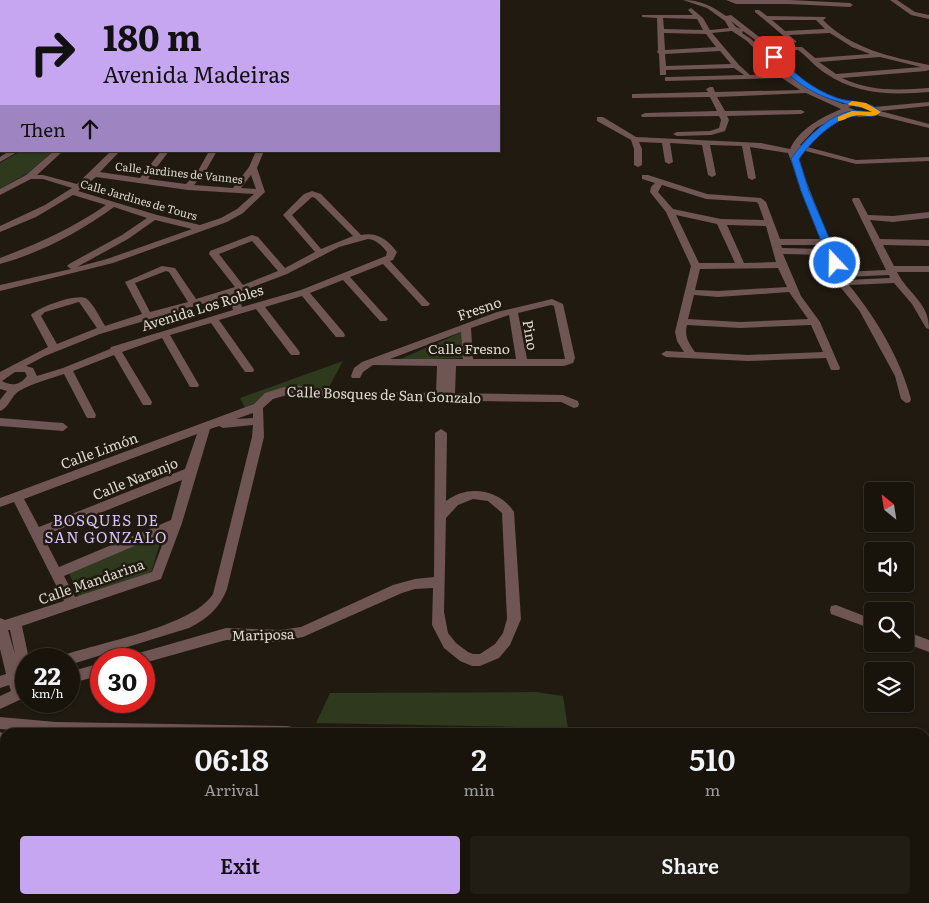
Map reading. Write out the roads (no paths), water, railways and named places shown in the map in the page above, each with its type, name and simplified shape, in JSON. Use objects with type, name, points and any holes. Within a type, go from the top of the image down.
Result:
[{"type":"street","points":[[686,0],[712,9],[727,20],[736,31],[757,47],[784,76],[848,108]]},
{"type":"street","points":[[697,0],[720,10],[769,48],[774,57],[809,90]]},
{"type":"street","points":[[729,0],[736,2],[819,2],[850,5]]},
{"type":"street","points":[[893,0],[913,14],[929,17]]},
{"type":"street","points":[[690,10],[699,17],[708,34],[735,63],[735,66]]},
{"type":"street","points":[[757,11],[768,18],[794,42],[784,46],[757,47]]},
{"type":"street","points":[[644,16],[699,17]]},
{"type":"street","points":[[660,16],[661,66],[665,74]]},
{"type":"street","points":[[768,18],[827,18]]},
{"type":"street","points":[[818,18],[830,31],[852,45],[878,55],[929,68]]},
{"type":"street","points":[[660,31],[708,34],[736,31],[752,36]]},
{"type":"street","points":[[784,33],[830,31]]},
{"type":"street","points":[[784,46],[801,48],[836,76],[861,88],[878,93],[929,90]]},
{"type":"street","points":[[660,52],[721,49]]},
{"type":"street","points":[[815,60],[878,55]]},
{"type":"street","points":[[665,74],[735,66],[747,74]]},
{"type":"street","points":[[836,76],[919,71],[929,68]]},
{"type":"street","points":[[665,74],[705,78],[784,76]]},
{"type":"street","points":[[677,134],[717,132],[725,124],[723,114],[705,78]]},
{"type":"street","points":[[635,96],[714,95],[809,90]]},
{"type":"street","points":[[797,151],[822,125],[848,108],[863,104],[875,111],[929,126]]},
{"type":"street","points":[[875,111],[929,104]]},
{"type":"street","points":[[645,116],[801,112]]},
{"type":"street","points":[[600,118],[634,139],[744,144],[856,162],[929,159]]},
{"type":"street","points":[[634,139],[638,149],[638,164]]},
{"type":"street","points":[[666,141],[669,162]]},
{"type":"street","points":[[705,142],[712,175]]},
{"type":"street","points":[[744,144],[752,178]]},
{"type":"street","points":[[797,151],[805,191],[841,279],[863,309],[900,376],[906,399]]},
{"type":"street","points":[[0,160],[14,152]]},
{"type":"street","points":[[0,192],[29,177],[59,152]]},
{"type":"street","points":[[0,229],[44,209],[76,190],[87,182],[115,152]]},
{"type":"street","points":[[143,180],[164,152]]},
{"type":"street","points":[[188,187],[212,152]]},
{"type":"street","points":[[236,190],[253,168],[260,152]]},
{"type":"street","points":[[42,167],[87,182]]},
{"type":"street","points":[[0,288],[50,278],[110,261],[224,220],[240,211],[261,192],[253,168]]},
{"type":"street","name":"Calle Jardines de Vannes","points":[[95,174],[188,187],[261,192]]},
{"type":"street","name":"Calle Jardines de Tours","points":[[29,177],[44,177],[113,204],[154,217],[200,228]]},
{"type":"street","points":[[645,177],[706,196],[758,200],[762,202],[768,224],[778,247],[782,265],[793,289],[815,322],[835,368]]},
{"type":"street","points":[[661,182],[655,187],[654,192],[670,211],[696,266],[680,332],[682,341],[691,354]]},
{"type":"street","points":[[320,253],[287,215],[307,196],[312,194],[318,196],[359,238],[367,236],[379,239],[392,252],[390,258],[384,260],[425,304]]},
{"type":"street","points":[[856,200],[893,274],[916,303],[929,326]]},
{"type":"street","points":[[0,261],[60,236],[100,214],[113,204]]},
{"type":"street","points":[[670,211],[721,222],[768,224]]},
{"type":"street","points":[[864,217],[893,219],[929,215]]},
{"type":"street","points":[[50,278],[104,250],[154,217]]},
{"type":"street","points":[[721,222],[741,266]]},
{"type":"street","points":[[241,288],[214,254],[215,251],[252,238],[255,239],[283,272]]},
{"type":"street","name":"Avenida Los Robles","points":[[0,378],[29,359],[102,328],[241,288],[283,272],[320,253],[359,238]]},
{"type":"street","points":[[877,242],[929,243]]},
{"type":"street","points":[[778,247],[829,247]]},
{"type":"street","name":"Avenida Los Robles","points":[[15,388],[67,370],[115,349],[304,292],[384,260]]},
{"type":"street","points":[[696,266],[782,265]]},
{"type":"street","points":[[147,315],[130,282],[165,268],[172,270],[193,302]]},
{"type":"street","points":[[841,279],[929,270]]},
{"type":"street","points":[[344,276],[383,319]]},
{"type":"street","points":[[690,292],[718,294],[793,289]]},
{"type":"street","points":[[227,292],[235,300],[239,312]]},
{"type":"street","points":[[304,292],[340,335]]},
{"type":"street","points":[[54,348],[36,315],[37,312],[80,299],[84,301],[102,328]]},
{"type":"street","name":"Fresno","points":[[356,376],[362,366],[513,311],[552,302],[558,304],[570,358],[569,361],[564,363]]},
{"type":"street","points":[[916,303],[929,302]]},
{"type":"street","points":[[259,306],[295,352]]},
{"type":"street","name":"Pino","points":[[513,311],[522,362]]},
{"type":"street","points":[[213,319],[249,370]]},
{"type":"street","points":[[682,322],[740,325],[815,322]]},
{"type":"street","points":[[466,327],[468,362]]},
{"type":"street","points":[[164,333],[194,385]]},
{"type":"street","points":[[115,349],[147,402]]},
{"type":"street","points":[[666,354],[732,357],[830,355]]},
{"type":"street","name":"Calle Fresno","points":[[373,362],[564,363]]},
{"type":"street","points":[[445,397],[447,362]]},
{"type":"street","points":[[0,363],[13,369],[29,370],[32,376],[28,382]]},
{"type":"street","points":[[67,370],[91,415]]},
{"type":"street","points":[[0,384],[4,388],[15,388]]},
{"type":"street","points":[[0,407],[15,388]]},
{"type":"street","name":"Calle Bosques de San Gonzalo","points":[[258,407],[268,396],[285,390],[301,389],[338,394],[549,398],[563,399],[574,404]]},
{"type":"street","points":[[80,656],[184,624],[199,617],[210,608],[222,588],[258,437],[258,407]]},
{"type":"street","name":"Calle Limón","points":[[0,503],[258,407]]},
{"type":"street","name":"Calle Limón","points":[[207,427],[258,421]]},
{"type":"street","points":[[0,422],[63,427]]},
{"type":"street","name":"Calle Mandarina","points":[[6,624],[157,575],[176,523],[190,472],[207,427]]},
{"type":"street","points":[[440,518],[444,508],[462,496],[474,495],[492,498],[502,504],[508,512],[514,619],[509,635],[497,652],[485,660],[471,660],[447,643],[439,624],[440,582],[440,518],[441,433]]},
{"type":"street","name":"Calle Naranjo","points":[[37,533],[190,472]]},
{"type":"street","points":[[17,496],[72,604]]},
{"type":"street","points":[[57,573],[176,523]]},
{"type":"street","name":"Mariposa","points":[[155,654],[226,634],[280,636],[303,632],[398,589],[415,584],[440,582]]},
{"type":"street","points":[[836,610],[864,621]]},
{"type":"street","points":[[6,624],[15,650]]},
{"type":"street","points":[[914,640],[929,646]]},
{"type":"street","points":[[0,682],[15,677]]},
{"type":"street","points":[[0,703],[15,696]]},
{"type":"street","points":[[0,723],[56,728]]},
{"type":"waterway","points":[[274,0],[327,0]]},
{"type":"district","name":"BOSQUES DE SAN GONZALO","points":[[106,528]]}]
